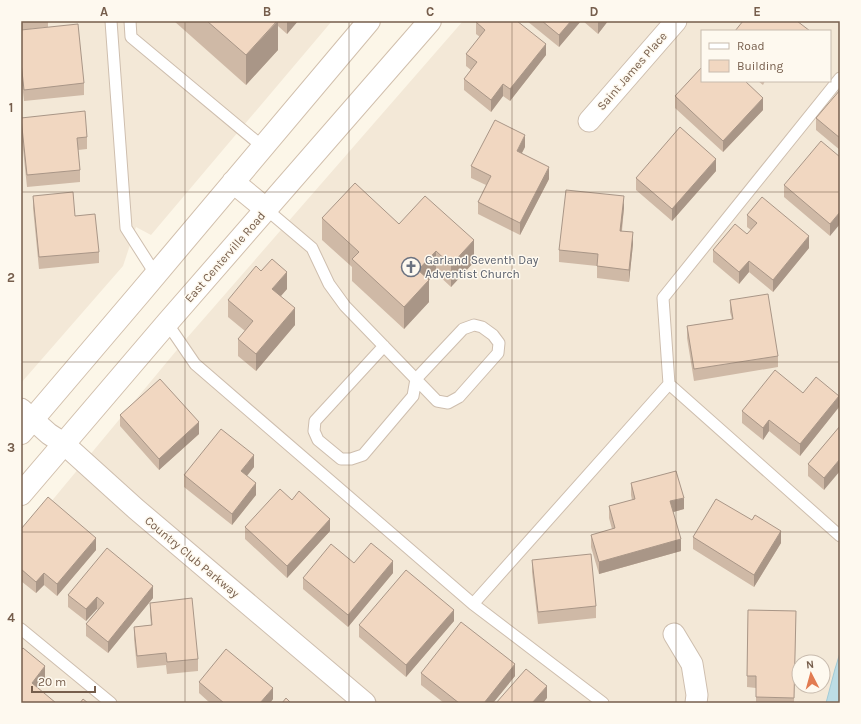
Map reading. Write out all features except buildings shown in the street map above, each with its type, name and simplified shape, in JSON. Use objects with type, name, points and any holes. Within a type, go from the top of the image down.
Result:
[{"type":"main road","points":[[25,421],[156,275],[369,21]]},
{"type":"main road","name":"East Centerville Road","points":[[21,494],[63,443],[430,21]]},
{"type":"main road","points":[[233,182],[266,209]]},
{"type":"street","name":"Saint James Place","points":[[589,120],[676,21]]},
{"type":"street","name":"Country Club Parkway","points":[[25,421],[63,443],[136,509],[365,703]]},
{"type":"street","points":[[674,634],[692,664],[697,695],[696,703]]},
{"type":"lane","points":[[111,21],[126,228],[156,275]]},
{"type":"lane","points":[[130,21],[131,37],[263,147]]},
{"type":"lane","points":[[473,604],[669,384],[664,298],[840,78]]},
{"type":"lane","points":[[266,209],[312,248],[329,284],[345,306],[384,346],[416,379],[437,401],[448,402],[459,397],[498,353],[500,343],[493,335],[482,327],[474,325],[463,329],[416,379],[413,396],[363,455],[351,459],[341,459],[318,440],[314,431],[315,422],[384,346]]},
{"type":"lane","points":[[167,323],[195,364],[473,604],[604,703]]},
{"type":"lane","points":[[669,384],[840,536]]},
{"type":"lane","points":[[21,629],[111,703]]},
{"type":"shaded area","points":[[21,21],[332,21],[151,235],[136,227],[123,266],[21,383]]},
{"type":"shaded area","points":[[463,21],[840,21],[840,703],[21,703],[21,538],[186,339]]},
{"type":"water","points":[[840,653],[840,703],[826,703],[828,694],[831,694],[831,684]]},
{"type":"place","name":"Garland Seventh Day Adventist Church","points":[[411,267]]}]
